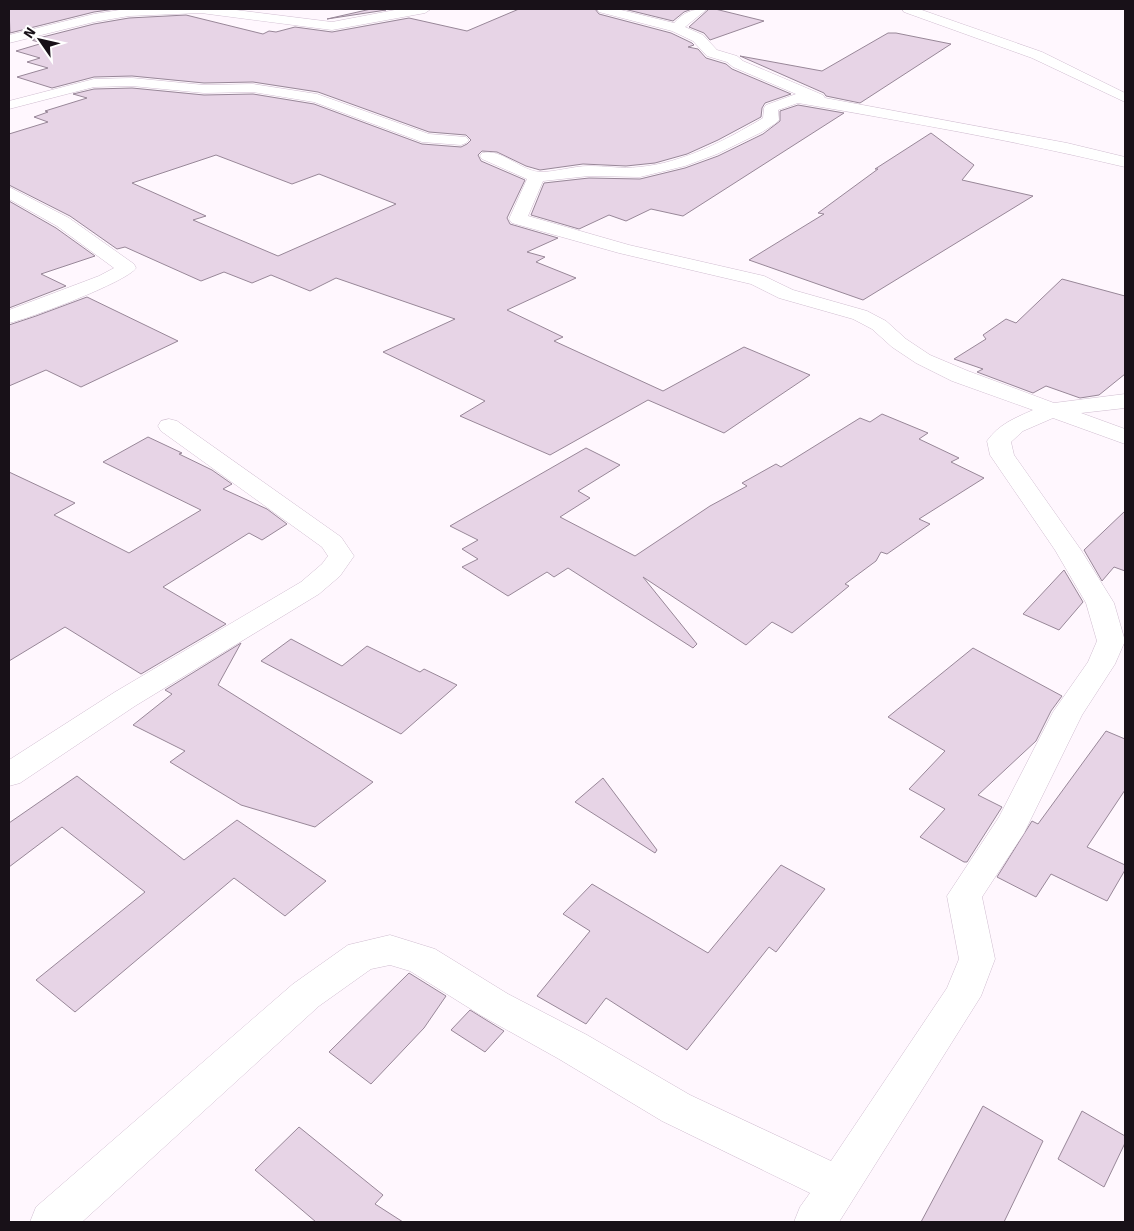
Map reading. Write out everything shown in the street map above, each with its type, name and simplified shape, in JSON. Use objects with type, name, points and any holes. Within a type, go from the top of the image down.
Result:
[{"type":"street","points":[[9,39],[133,9]]},
{"type":"street","points":[[115,14],[201,9],[332,26],[351,25],[403,12],[425,9]]},
{"type":"street","points":[[604,9],[678,28],[698,38],[712,52],[732,59],[738,64],[834,105]]},
{"type":"street","points":[[678,28],[685,19],[701,9]]},
{"type":"street","points":[[908,9],[1037,55],[1125,98]]},
{"type":"street","points":[[9,105],[94,83],[132,82],[204,89],[253,88],[317,98],[427,139],[461,140]]},
{"type":"street","points":[[488,156],[536,177],[586,172],[646,171],[715,150],[745,137],[770,120],[771,108],[797,98],[925,120],[1067,148],[1125,162]]},
{"type":"street","points":[[536,177],[518,219],[625,249],[757,280],[786,294],[860,315],[879,325],[899,343],[923,359],[960,376],[1125,438]]},
{"type":"street","points":[[9,192],[63,222],[127,268],[106,280],[9,318]]},
{"type":"street","points":[[815,1222],[962,996],[977,959],[964,896],[1012,824],[1068,712],[1101,664],[1111,641],[1100,603],[1068,550],[1002,455],[999,441],[1015,426],[1053,410],[1125,402]]},
{"type":"street","points":[[9,775],[125,699],[310,588],[331,570],[341,556],[332,542],[169,426]]},
{"type":"street","points":[[51,1222],[306,995],[361,956],[390,950],[422,960],[494,1005],[573,1047],[676,1108],[838,1185]]},
{"type":"building","points":[[9,9],[115,9],[94,12],[10,33]]},
{"type":"building","points":[[371,9],[386,10],[327,19]]},
{"type":"building","points":[[519,9],[595,9],[599,14],[671,33],[692,43],[694,45],[688,47],[698,49],[706,58],[726,64],[732,69],[791,94],[765,103],[762,108],[761,117],[718,140],[687,154],[655,163],[626,166],[583,164],[540,170],[526,166],[497,152],[482,151],[478,155],[481,161],[525,180],[507,218],[510,224],[558,238],[527,252],[545,257],[536,262],[576,278],[507,310],[563,337],[554,341],[663,391],[744,347],[810,375],[724,433],[648,400],[550,455],[460,416],[485,401],[383,352],[455,319],[336,278],[310,291],[271,275],[252,283],[224,272],[201,281],[125,247],[117,249],[70,216],[9,185],[9,134],[48,122],[34,117],[48,112],[45,111],[87,98],[73,94],[94,89],[132,88],[204,95],[253,94],[314,104],[422,144],[461,147],[471,140],[466,135],[429,132],[318,92],[253,82],[204,83],[132,76],[94,77],[52,88],[17,77],[48,68],[27,62],[40,58],[16,51],[43,43],[31,40],[94,24],[129,18],[186,15],[263,34],[269,31],[276,32],[295,27],[332,32],[409,18],[467,31]],"holes":[[[216,155],[292,184],[319,174],[396,204],[278,256],[193,220],[206,216],[132,183]]]},
{"type":"building","points":[[624,9],[692,9],[684,12],[673,21]]},
{"type":"building","points":[[709,9],[764,21],[710,40],[704,33],[689,27]]},
{"type":"building","points":[[888,33],[951,44],[860,103],[826,96],[824,93],[740,56],[822,71]]},
{"type":"building","points":[[798,105],[844,113],[683,216],[651,209],[626,221],[609,215],[579,229],[531,215],[544,183],[589,178],[640,179],[685,168],[718,156],[763,134],[780,121],[780,111]]},
{"type":"building","points":[[931,133],[974,165],[962,180],[1033,196],[863,300],[749,260],[824,214],[818,213],[878,169],[875,169]]},
{"type":"building","points":[[9,201],[56,228],[95,256],[41,274],[66,286],[9,308]]},
{"type":"building","points":[[1062,279],[1125,296],[1125,374],[1099,395],[1080,398],[1046,386],[1033,393],[977,372],[983,369],[954,359],[986,339],[983,335],[1006,319],[1016,323]]},
{"type":"building","points":[[87,297],[178,341],[81,387],[46,370],[9,386],[9,325]]},
{"type":"building","points":[[882,414],[928,433],[919,439],[959,458],[951,462],[984,478],[919,519],[930,524],[887,554],[881,552],[876,561],[845,584],[849,586],[792,633],[772,622],[746,645],[643,577],[697,644],[693,648],[568,568],[554,577],[547,572],[508,596],[462,567],[478,559],[462,549],[478,540],[450,526],[586,448],[620,465],[578,491],[590,498],[560,517],[635,556],[710,506],[747,486],[742,483],[776,464],[781,467],[860,418],[870,422]]},
{"type":"building","points":[[148,437],[212,470],[232,484],[223,489],[267,509],[287,524],[262,540],[249,533],[163,587],[226,624],[141,674],[65,627],[9,661],[9,472],[75,503],[54,515],[129,553],[201,510],[103,462]]},
{"type":"building","points":[[1125,511],[1125,571],[1114,567],[1102,581],[1084,550]]},
{"type":"building","points":[[1064,570],[1083,602],[1059,630],[1023,614]]},
{"type":"building","points":[[291,639],[342,666],[367,646],[420,672],[424,669],[457,685],[401,734],[261,661]]},
{"type":"building","points":[[241,643],[218,685],[373,782],[315,827],[241,805],[170,762],[185,751],[133,725],[172,694],[165,690]]},
{"type":"building","points":[[973,648],[1062,696],[1051,711],[1036,741],[978,795],[1002,807],[967,862],[964,862],[920,837],[945,809],[909,789],[945,751],[888,717]]},
{"type":"building","points":[[1106,731],[1125,739],[1125,790],[1087,847],[1125,865],[1125,870],[1107,901],[1051,874],[1036,897],[997,877],[1032,821],[1038,824]]},
{"type":"building","points":[[77,776],[184,860],[237,820],[326,881],[285,916],[234,878],[75,1012],[36,980],[145,892],[62,827],[9,867],[9,823]]},
{"type":"building","points":[[603,778],[657,850],[655,853],[575,802]]},
{"type":"building","points":[[781,865],[825,889],[776,952],[769,947],[687,1050],[606,998],[586,1024],[537,996],[590,931],[563,914],[592,884],[708,953]]},
{"type":"building","points":[[409,973],[446,996],[424,1028],[371,1084],[329,1052]]},
{"type":"building","points":[[470,1010],[504,1031],[485,1052],[451,1030]]},
{"type":"building","points":[[983,1106],[1043,1141],[1004,1222],[921,1222]]},
{"type":"building","points":[[1082,1111],[1125,1136],[1125,1143],[1104,1187],[1058,1159]]},
{"type":"building","points":[[299,1127],[383,1195],[375,1204],[403,1222],[316,1222],[255,1170]]}]
